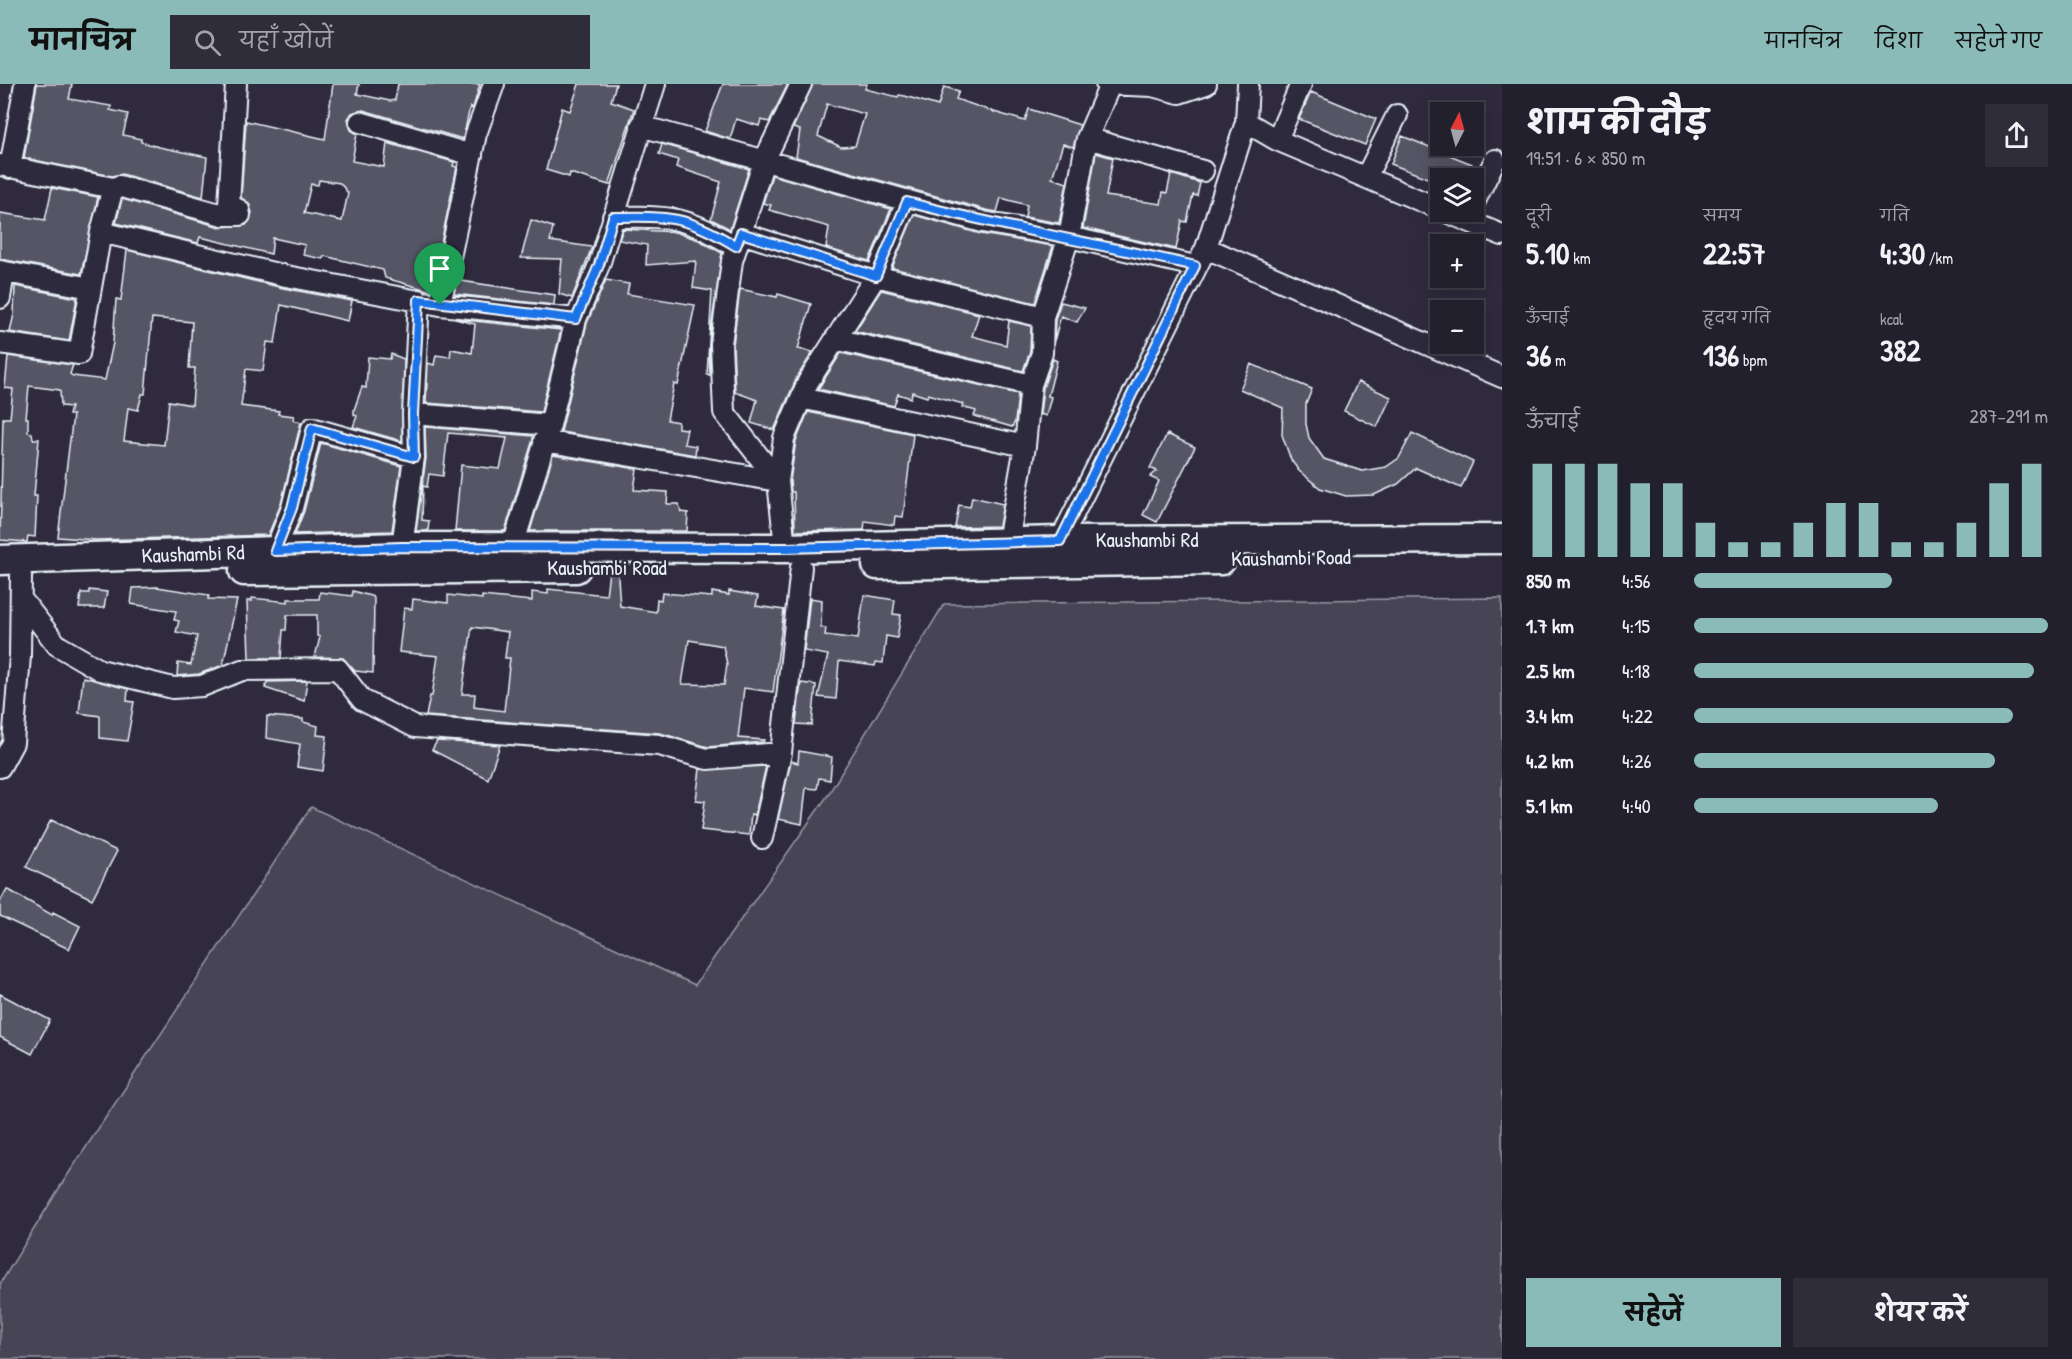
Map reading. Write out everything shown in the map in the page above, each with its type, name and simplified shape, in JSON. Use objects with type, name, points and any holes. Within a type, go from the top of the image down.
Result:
[{"type":"main road","name":"Kaushambi Rd","points":[[11,578],[275,551],[402,547],[793,557],[1008,542],[1502,539]]},
{"type":"main road","name":"Kaushambi Road","points":[[11,578],[793,557],[1502,555]]},
{"type":"street","points":[[25,84],[5,166],[113,188],[118,186],[223,215],[240,214],[239,210],[230,205],[236,84]]},
{"type":"street","points":[[440,305],[472,155],[494,84]]},
{"type":"street","points":[[512,549],[547,433],[576,319],[599,265],[640,126],[655,84]]},
{"type":"street","points":[[778,481],[724,412],[721,344],[738,240],[764,161],[801,84]]},
{"type":"street","points":[[1008,542],[1025,446],[1031,385],[1042,353],[1043,317],[1069,237],[1087,138],[1108,85],[1152,86],[1179,93],[1206,84]]},
{"type":"street","points":[[1060,541],[1195,266],[1206,248],[1246,122],[1248,84]]},
{"type":"street","points":[[1277,140],[1301,84]]},
{"type":"street","points":[[1366,177],[1397,115]]},
{"type":"street","points":[[360,122],[472,155]]},
{"type":"street","points":[[1246,122],[1277,140],[1430,205]]},
{"type":"street","points":[[640,126],[983,222],[1069,237],[1195,266]]},
{"type":"street","points":[[1087,138],[1203,171]]},
{"type":"street","points":[[1484,182],[1494,160]]},
{"type":"street","points":[[0,343],[79,354],[101,232],[113,188]]},
{"type":"street","points":[[762,838],[781,753],[793,557],[778,481],[784,438],[808,382],[876,276],[907,202]]},
{"type":"street","points":[[613,217],[669,216],[738,240],[1043,317]]},
{"type":"street","points":[[1484,222],[1502,235]]},
{"type":"street","points":[[101,232],[286,276],[440,305],[576,319]]},
{"type":"street","points":[[1206,248],[1502,377]]},
{"type":"street","points":[[0,298],[2,271],[91,288]]},
{"type":"street","points":[[402,547],[414,457],[413,414],[419,300]]},
{"type":"street","points":[[836,339],[1031,385]]},
{"type":"street","points":[[801,398],[1025,446]]},
{"type":"street","points":[[413,414],[547,433],[778,481]]},
{"type":"street","points":[[275,551],[292,508],[312,428],[414,457]]},
{"type":"street","points":[[11,578],[57,645],[100,670],[174,688],[202,686],[242,670],[338,669],[362,700],[415,727],[658,745],[707,759],[781,753]]},
{"type":"street","points":[[0,767],[13,743],[15,715],[11,578]]},
{"type":"street","points":[[0,729],[15,715]]},
{"type":"shaded area","points":[[1502,598],[1502,1359],[0,1359],[0,1284],[63,1182],[311,807],[695,985],[828,795],[944,604]]},
{"type":"building","points":[[37,84],[72,84],[69,99],[111,106],[110,110],[128,114],[123,135],[141,139],[141,142],[159,147],[207,157],[203,197],[122,174],[112,176],[24,158]]},
{"type":"building","points":[[333,84],[359,84],[357,94],[390,101],[395,100],[398,84],[480,84],[473,108],[470,107],[463,139],[363,110],[352,113],[348,119],[351,130],[357,134],[352,161],[384,167],[387,143],[454,162],[453,166],[457,167],[431,291],[385,278],[383,270],[324,256],[323,259],[303,255],[305,245],[273,238],[271,254],[200,237],[198,243],[116,223],[122,199],[220,227],[246,225],[252,213],[249,203],[241,198],[246,121],[325,139]],"holes":[[[319,180],[340,183],[348,193],[342,221],[304,213],[311,184],[318,185]]]},
{"type":"building","points":[[579,84],[616,84],[611,101],[634,109],[609,185],[570,173],[569,177],[546,170],[562,108],[570,111]]},
{"type":"building","points":[[723,84],[788,84],[769,122],[761,120],[759,126],[736,119],[730,139],[705,131]]},
{"type":"building","points":[[813,84],[867,84],[865,89],[898,97],[899,95],[905,96],[938,106],[944,87],[959,91],[956,99],[1025,121],[1029,109],[1080,125],[1073,147],[1063,144],[1052,178],[1067,183],[1059,223],[1025,217],[1027,205],[1001,198],[997,212],[986,210],[796,157],[800,130],[793,128]],"holes":[[[827,104],[865,114],[855,146],[841,147],[818,136]]]},
{"type":"building","points":[[1311,92],[1376,119],[1365,145],[1299,119]]},
{"type":"building","points":[[1402,136],[1430,147],[1430,156],[1452,156],[1472,164],[1470,168],[1430,168],[1430,179],[1391,164]]},
{"type":"building","points":[[662,144],[749,169],[730,229],[711,219],[721,182],[676,167],[678,160],[659,154]]},
{"type":"building","points":[[1096,153],[1113,158],[1106,196],[1161,204],[1163,192],[1167,193],[1171,174],[1200,183],[1197,196],[1193,195],[1187,222],[1182,221],[1176,249],[1083,228]]},
{"type":"building","points":[[772,175],[891,209],[869,261],[826,248],[829,227],[769,210],[771,205],[763,203]]},
{"type":"building","points":[[52,188],[98,197],[81,274],[0,259],[0,213],[45,220]]},
{"type":"building","points":[[914,215],[981,234],[1053,246],[1035,303],[892,268]]},
{"type":"building","points":[[531,220],[553,227],[550,241],[592,247],[572,298],[559,294],[562,259],[521,258]]},
{"type":"building","points":[[623,229],[675,232],[699,240],[722,253],[709,343],[710,375],[707,375],[712,291],[693,288],[696,261],[646,265],[647,245],[619,240]]},
{"type":"building","points":[[127,250],[283,288],[352,301],[348,321],[281,305],[275,343],[267,342],[263,371],[246,369],[241,406],[279,411],[278,414],[294,416],[293,420],[301,422],[281,504],[268,535],[96,540],[58,537],[73,415],[69,415],[71,407],[61,406],[60,390],[29,386],[26,418],[28,418],[28,432],[32,433],[33,439],[39,439],[34,496],[37,496],[35,537],[28,536],[27,542],[0,540],[3,418],[10,418],[13,389],[5,388],[8,356],[73,365],[70,374],[73,376],[105,380],[113,343],[116,299],[121,300]],"holes":[[[152,318],[192,322],[189,368],[195,368],[192,405],[169,401],[164,445],[124,441],[128,408],[138,410],[142,394],[145,394]]]},
{"type":"building","points":[[458,276],[462,276],[461,281],[555,295],[554,305],[454,294]]},
{"type":"building","points":[[606,280],[629,284],[627,294],[695,305],[678,385],[674,384],[667,420],[678,422],[678,428],[687,429],[684,444],[696,446],[695,455],[561,432],[587,323]]},
{"type":"building","points":[[15,286],[77,298],[69,341],[10,332],[14,314]]},
{"type":"building","points":[[740,289],[777,297],[778,294],[811,304],[798,349],[813,352],[797,377],[774,430],[751,423],[757,400],[735,392],[733,345]]},
{"type":"building","points":[[881,290],[979,314],[972,336],[1006,345],[1009,321],[1031,326],[1030,351],[1023,371],[855,331]]},
{"type":"building","points":[[1061,302],[1085,308],[1077,322],[1061,316],[1054,341],[1055,319]]},
{"type":"building","points":[[455,319],[561,330],[541,412],[426,403],[428,363],[434,365],[436,355],[450,357],[451,349],[472,353],[475,324]]},
{"type":"building","points":[[841,353],[1018,394],[1015,422],[1012,427],[974,416],[976,411],[962,407],[963,404],[928,394],[927,397],[912,392],[911,398],[898,394],[894,406],[818,389]]},
{"type":"building","points":[[391,354],[404,359],[402,441],[353,427],[357,416],[354,415],[354,410],[362,387],[366,388],[368,357],[390,359]]},
{"type":"building","points":[[1053,359],[1057,361],[1048,396],[1051,397],[1046,416],[1040,414],[1043,388]]},
{"type":"building","points":[[1251,364],[1312,389],[1306,404],[1306,424],[1309,438],[1324,459],[1362,471],[1386,467],[1399,458],[1412,433],[1473,462],[1461,488],[1416,468],[1398,484],[1374,495],[1346,496],[1320,488],[1299,471],[1291,460],[1282,435],[1283,408],[1240,389]]},
{"type":"building","points":[[1358,382],[1391,397],[1377,427],[1344,411]]},
{"type":"building","points":[[808,412],[913,434],[903,517],[895,516],[894,525],[865,521],[864,530],[795,531],[794,492],[791,492],[790,481],[796,441]]},
{"type":"building","points":[[425,427],[534,436],[505,531],[455,531],[461,465],[500,469],[507,438],[448,433],[443,476],[429,474],[427,487],[423,486],[422,520],[429,521],[428,531],[416,531],[426,458]]},
{"type":"building","points":[[1167,434],[1195,447],[1157,522],[1143,515],[1159,481],[1150,477],[1157,471],[1150,468]]},
{"type":"building","points":[[321,443],[401,466],[392,531],[295,534],[304,511]]},
{"type":"building","points":[[553,455],[637,469],[634,490],[668,492],[667,504],[679,504],[681,512],[688,513],[687,531],[530,531]]},
{"type":"building","points":[[972,497],[1003,504],[999,526],[955,527],[959,505],[970,507]]},
{"type":"building","points":[[610,564],[617,564],[620,606],[656,612],[657,599],[661,600],[662,593],[712,597],[712,592],[729,595],[729,591],[758,596],[756,606],[784,610],[773,692],[744,688],[738,738],[764,740],[763,742],[708,747],[660,733],[426,716],[430,696],[432,696],[438,656],[399,652],[404,608],[412,609],[413,599],[448,603],[448,595],[532,601],[532,592],[548,594],[548,589],[606,595]],"holes":[[[472,627],[508,632],[505,658],[510,658],[504,711],[474,707],[475,694],[462,694]],[[689,640],[723,646],[727,664],[724,685],[682,684]]]},
{"type":"building","points":[[157,587],[209,595],[208,599],[237,600],[223,665],[199,674],[177,676],[178,663],[191,665],[197,636],[176,632],[179,621],[174,620],[176,611],[131,604],[133,588]]},
{"type":"building","points":[[89,590],[107,592],[104,608],[79,608],[81,593],[89,593]]},
{"type":"building","points":[[353,591],[374,597],[373,673],[355,671],[343,658],[315,657],[320,637],[317,636],[317,615],[287,615],[286,630],[283,630],[281,658],[249,658],[247,601],[252,601],[252,598],[288,602],[288,599],[319,599],[320,592],[352,596]]},
{"type":"building","points":[[864,595],[895,600],[893,614],[901,615],[897,638],[886,636],[883,663],[876,662],[875,666],[839,661],[836,699],[818,697],[828,655],[804,651],[810,598],[822,600],[821,627],[826,628],[825,635],[858,639]]},
{"type":"building","points":[[83,677],[128,689],[127,701],[134,702],[127,741],[100,738],[100,716],[79,713]]},
{"type":"building","points":[[307,681],[304,701],[265,688],[267,682]]},
{"type":"building","points":[[801,683],[816,685],[812,725],[796,724]]},
{"type":"building","points":[[267,716],[303,719],[303,722],[318,726],[317,735],[327,736],[323,771],[297,767],[300,744],[266,738]]},
{"type":"building","points":[[437,741],[500,745],[488,779],[432,750]]},
{"type":"building","points":[[799,751],[832,757],[830,780],[819,778],[817,789],[806,788],[802,824],[778,819],[791,761],[798,763]]},
{"type":"building","points":[[766,766],[755,815],[751,814],[749,835],[701,830],[705,801],[696,800],[700,769]]},
{"type":"building","points":[[51,820],[117,851],[92,899],[26,867]]},
{"type":"building","points":[[7,889],[52,915],[53,912],[80,926],[69,949],[0,916],[0,902]]},
{"type":"building","points":[[0,994],[50,1020],[32,1054],[0,1037]]},
{"type":"route","points":[[907,202],[983,222],[1069,237],[1195,266],[1060,541],[785,548],[402,547],[275,551],[292,508],[312,428],[414,457],[413,414],[419,300],[440,305],[576,319],[599,265],[613,217],[669,216],[706,228],[736,246],[741,233],[876,276],[907,202]]}]
